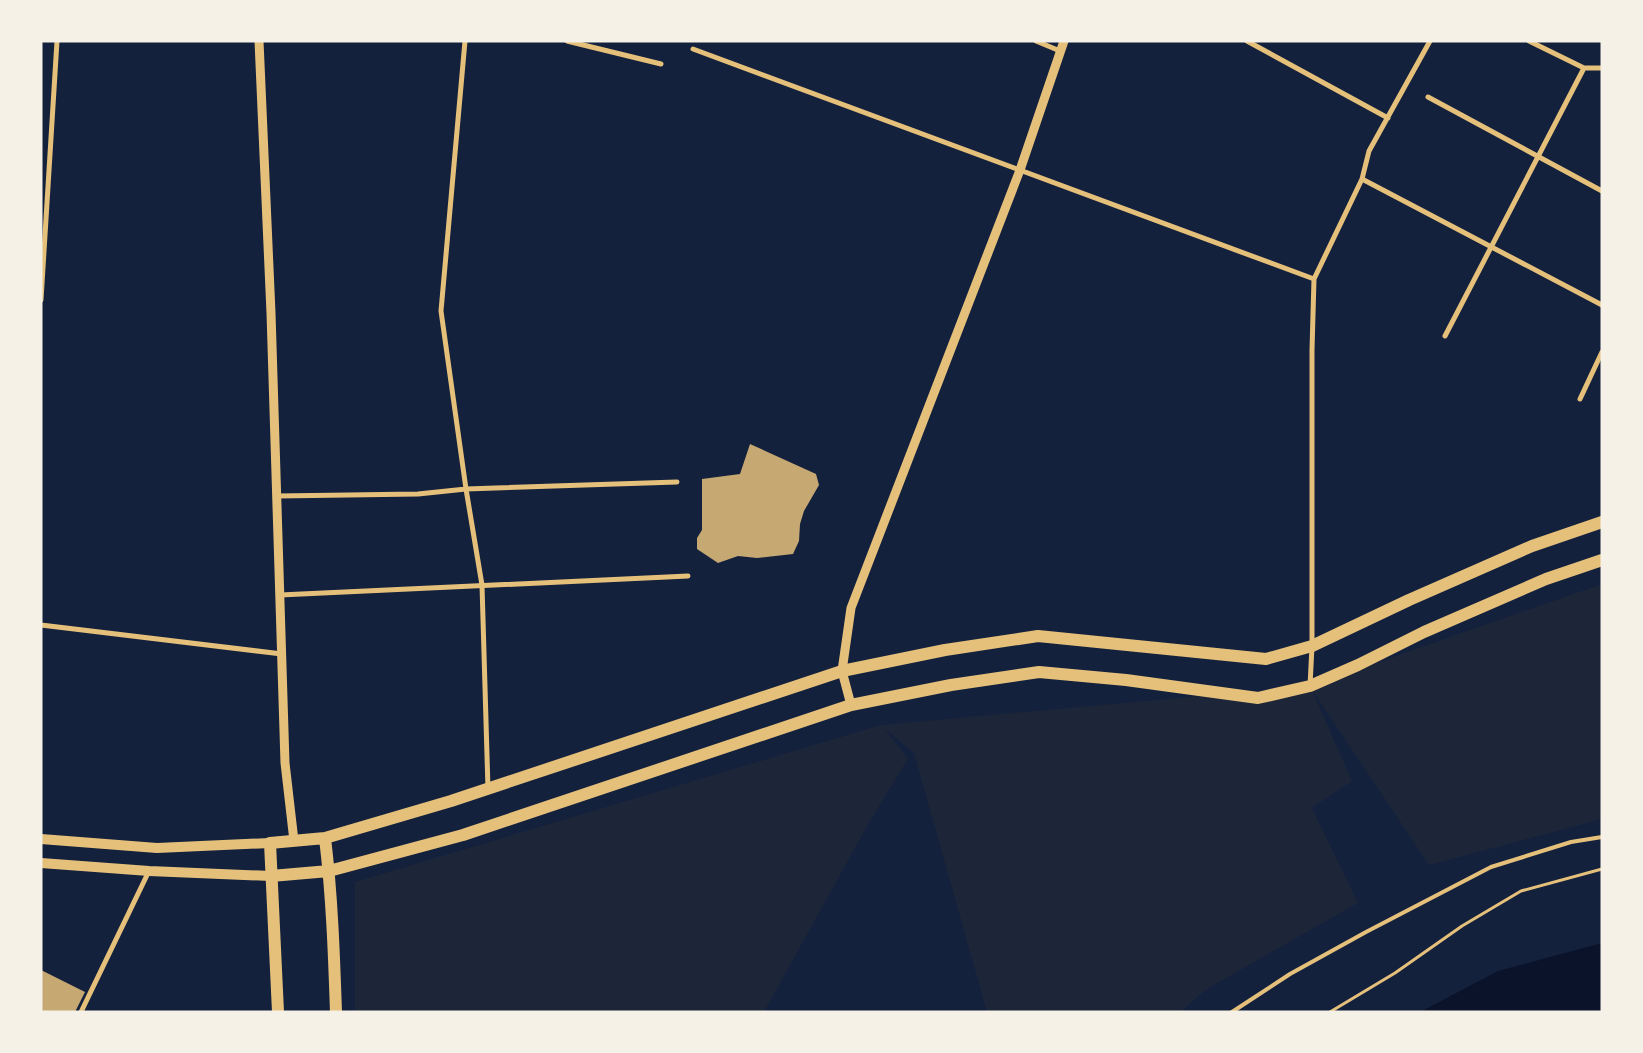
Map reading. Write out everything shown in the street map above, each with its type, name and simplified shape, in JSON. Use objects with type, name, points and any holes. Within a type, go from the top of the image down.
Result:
[{"type":"main road","points":[[41,839],[157,848],[270,843],[325,838],[488,789],[842,671],[945,650],[1038,636],[1266,659],[1312,646],[1409,600],[1532,546],[1602,522]]},
{"type":"main road","points":[[41,863],[149,871],[271,876],[329,871],[463,835],[851,706],[952,685],[1039,672],[1126,680],[1258,698],[1310,686],[1358,665],[1424,632],[1546,579],[1602,560]]},
{"type":"main road","points":[[325,838],[333,931],[336,1012]]},
{"type":"main road","points":[[270,843],[278,1012]]},
{"type":"street","points":[[41,300],[57,41]]},
{"type":"street","points":[[259,41],[277,496],[285,763],[294,841]]},
{"type":"street","points":[[465,41],[441,311],[466,489],[482,585],[488,789]]},
{"type":"street","points":[[567,41],[661,64]]},
{"type":"street","points":[[1036,41],[1060,51]]},
{"type":"street","points":[[851,706],[842,671],[851,608],[1020,170],[1064,41]]},
{"type":"street","points":[[1247,41],[1388,118]]},
{"type":"street","points":[[1310,686],[1312,646],[1312,350],[1314,279],[1362,179],[1370,151],[1430,41]]},
{"type":"street","points":[[1529,41],[1584,68],[1602,68]]},
{"type":"street","points":[[693,49],[1314,279]]},
{"type":"street","points":[[1445,336],[1584,68]]},
{"type":"street","points":[[1428,97],[1602,191]]},
{"type":"street","points":[[1362,179],[1602,306]]},
{"type":"street","points":[[1580,399],[1602,352]]},
{"type":"street","points":[[277,496],[418,494],[466,489],[677,482]]},
{"type":"street","points":[[280,595],[688,576]]},
{"type":"street","points":[[41,625],[282,654]]},
{"type":"street","points":[[81,1012],[149,871]]},
{"type":"lane","points":[[1232,1012],[1307,965],[1491,867],[1571,842],[1602,837]]},
{"type":"path","points":[[1330,1012],[1395,973],[1462,926],[1521,891],[1602,869]]},
{"type":"shaded area","points":[[1602,584],[1602,819],[1429,865],[1312,690],[1352,781],[1312,808],[1358,903],[1207,989],[1180,1012],[987,1012],[914,753],[884,728],[908,759],[870,821],[764,1012],[355,1012],[355,882],[881,725],[1310,686]]},
{"type":"shaded area","points":[[1602,943],[1602,1012],[1420,1012],[1498,971]]},
{"type":"building","points":[[750,444],[816,474],[819,485],[804,511],[800,524],[799,541],[793,554],[757,558],[738,556],[718,563],[697,549],[697,538],[702,530],[702,479],[740,474]]},
{"type":"building","points":[[41,970],[85,992],[75,1012],[41,1012]]}]
